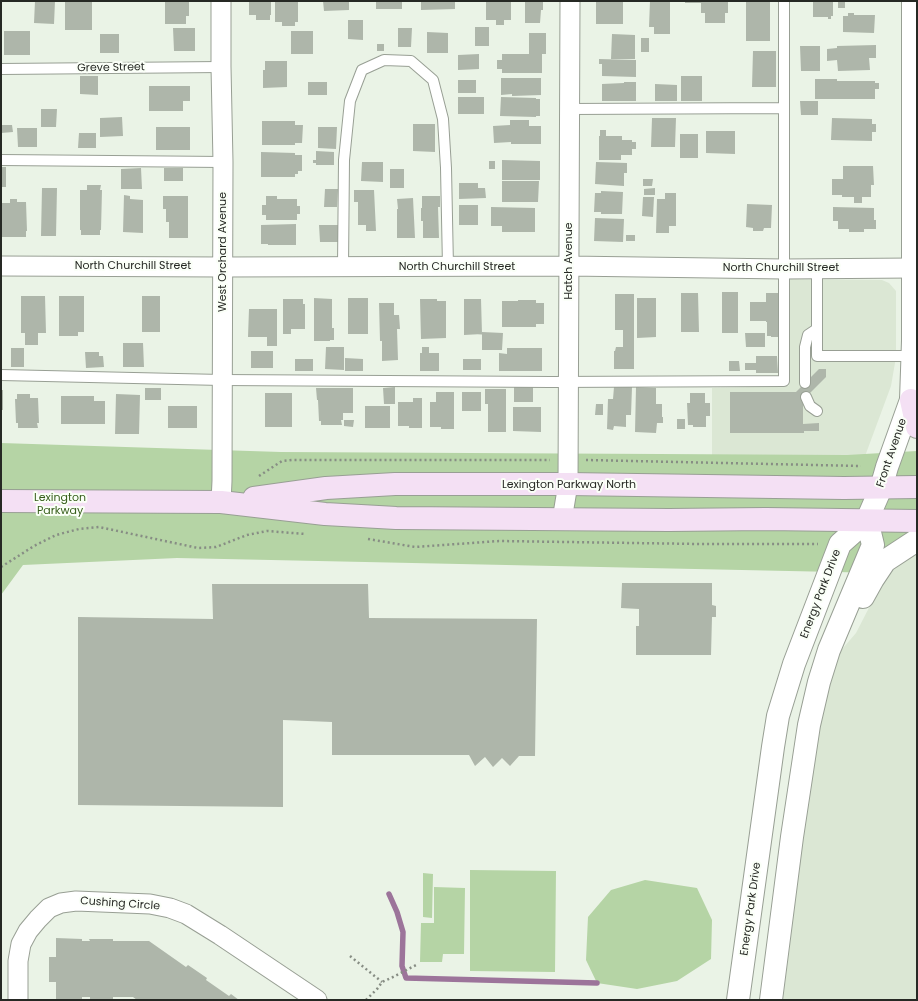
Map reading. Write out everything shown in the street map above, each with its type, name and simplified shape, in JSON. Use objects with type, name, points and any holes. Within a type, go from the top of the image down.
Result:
[{"type":"main road","points":[[911,400],[917,427]]},
{"type":"main road","name":"Lexington Parkway North","points":[[221,502],[326,488],[395,484],[568,484],[881,488],[917,487]]},
{"type":"main road","name":"Lexington Parkway North","points":[[1,501],[221,502],[325,514],[396,518],[562,520],[917,520]]},
{"type":"street","name":"West Orchard Avenue","points":[[221,502],[223,162],[221,67],[222,1]]},
{"type":"street","name":"Hatch Avenue","points":[[562,520],[568,484],[570,1]]},
{"type":"street","name":"Front Avenue","points":[[867,520],[881,488],[911,400],[915,356],[913,268],[913,1]]},
{"type":"street","name":"North Churchill Street","points":[[1,266],[569,266],[784,269],[913,268]]},
{"type":"street","points":[[771,1000],[792,837],[809,725],[819,682],[829,650],[873,545],[867,520]]},
{"type":"street","name":"Energy Park Drive","points":[[738,1000],[778,716],[794,664],[840,544],[867,520]]},
{"type":"street","points":[[834,637],[860,604],[873,579],[885,561],[917,540]]},
{"type":"street","name":"Cushing Circle","points":[[18,1000],[18,961],[21,944],[28,931],[38,918],[49,908],[61,903],[76,902],[150,904],[170,908],[186,914],[317,1000]]},
{"type":"lane","points":[[1,375],[222,380],[569,382],[784,381],[784,1]]},
{"type":"lane","points":[[343,266],[344,160],[350,101],[362,70],[384,60],[411,61],[433,80],[443,119],[446,168],[448,267]]},
{"type":"lane","name":"Greve Street","points":[[1,69],[221,67]]},
{"type":"lane","points":[[569,109],[784,108]]},
{"type":"lane","points":[[1,160],[223,162]]},
{"type":"lane","points":[[817,269],[817,356],[915,356]]},
{"type":"lane","points":[[805,383],[805,347],[808,335],[817,329]]},
{"type":"lane","points":[[806,397],[810,406],[817,411]]},
{"type":"path","points":[[254,480],[282,461],[292,460],[556,461]]},
{"type":"path","points":[[580,460],[861,466]]},
{"type":"path","points":[[1,568],[34,546],[56,535],[79,529],[99,527],[198,548],[216,548],[247,535],[267,531],[312,534]]},
{"type":"path","points":[[364,538],[415,548],[499,541],[819,544]]},
{"type":"path","points":[[350,956],[382,982]]},
{"type":"path","points":[[366,1000],[382,982],[418,964]]},
{"type":"shaded area","points":[[789,279],[882,280],[889,283],[896,291],[896,357],[891,386],[861,467],[712,475],[712,388],[789,386]]},
{"type":"shaded area","points":[[903,555],[917,555],[917,1000],[783,1000],[819,713],[837,655],[856,633],[874,598],[883,573]]},
{"type":"green space","name":"Lexington Parkway","points":[[1,443],[281,452],[847,455],[917,451],[917,555],[903,555],[883,573],[177,558],[23,565],[1,595]]},
{"type":"green space","points":[[470,870],[556,871],[555,972],[470,971]]},
{"type":"green space","points":[[423,873],[433,874],[432,918],[423,917]]},
{"type":"green space","points":[[645,880],[697,888],[712,920],[711,959],[677,981],[637,989],[597,983],[586,960],[588,917],[611,890]]},
{"type":"green space","points":[[434,887],[465,888],[464,954],[443,954],[442,962],[420,962],[421,923],[434,923]]},
{"type":"building","points":[[35,1],[55,1],[54,24],[34,23]]},
{"type":"building","points":[[65,1],[92,1],[92,30],[65,30]]},
{"type":"building","points":[[165,1],[189,1],[189,16],[186,16],[186,24],[165,24]]},
{"type":"building","points":[[249,1],[271,1],[270,20],[256,20],[256,15],[249,15]]},
{"type":"building","points":[[275,1],[298,1],[298,22],[295,22],[295,26],[282,26],[282,22],[275,22]]},
{"type":"building","points":[[323,1],[349,1],[349,10],[324,11]]},
{"type":"building","points":[[376,1],[402,1],[402,9],[376,9]]},
{"type":"building","points":[[421,1],[455,1],[455,9],[421,10]]},
{"type":"building","points":[[486,1],[511,1],[511,20],[504,20],[504,25],[496,25],[496,20],[486,20]]},
{"type":"building","points":[[525,1],[543,1],[543,10],[541,10],[540,23],[525,23]]},
{"type":"building","points":[[596,1],[623,1],[623,24],[596,24]]},
{"type":"building","points":[[650,1],[670,1],[670,34],[654,34],[654,27],[649,27]]},
{"type":"building","points":[[685,1],[728,1],[728,13],[725,13],[725,23],[705,23],[705,13],[701,13],[701,3],[685,3]]},
{"type":"building","points":[[746,1],[770,1],[770,41],[746,41]]},
{"type":"building","points":[[813,1],[833,1],[833,16],[831,16],[831,19],[828,19],[828,17],[813,17]]},
{"type":"building","points":[[838,1],[845,1],[845,8],[838,8]]},
{"type":"building","points":[[848,13],[854,13],[854,15],[875,15],[874,33],[843,32],[843,16],[848,16]]},
{"type":"building","points":[[348,20],[363,20],[363,40],[348,39]]},
{"type":"building","points":[[475,27],[489,27],[489,46],[475,46]]},
{"type":"building","points":[[173,28],[195,28],[195,51],[174,51]]},
{"type":"building","points":[[398,28],[412,28],[411,47],[398,47]]},
{"type":"building","points":[[4,31],[30,31],[30,55],[4,55]]},
{"type":"building","points":[[291,31],[313,31],[313,54],[291,54]]},
{"type":"building","points":[[427,32],[448,33],[448,53],[427,53]]},
{"type":"building","points":[[529,33],[546,33],[546,54],[529,54]]},
{"type":"building","points":[[100,34],[119,34],[119,53],[100,53]]},
{"type":"building","points":[[612,34],[635,35],[635,59],[611,59]]},
{"type":"building","points":[[641,38],[649,38],[649,52],[641,52]]},
{"type":"building","points":[[377,44],[384,44],[384,51],[377,51]]},
{"type":"building","points":[[876,45],[876,58],[869,58],[870,70],[838,71],[837,60],[827,61],[827,49],[837,48],[837,46]]},
{"type":"building","points":[[800,46],[820,46],[820,71],[801,71]]},
{"type":"building","points":[[753,51],[776,51],[776,87],[752,87]]},
{"type":"building","points":[[479,54],[479,69],[458,70],[458,55]]},
{"type":"building","points":[[502,54],[542,54],[542,73],[502,73],[502,69],[497,69],[497,60],[502,60]]},
{"type":"building","points":[[599,59],[636,60],[636,77],[602,76],[602,64],[599,64]]},
{"type":"building","points":[[265,61],[287,61],[287,87],[263,88],[263,70],[265,70]]},
{"type":"building","points":[[80,76],[98,76],[98,95],[80,94]]},
{"type":"building","points":[[681,76],[702,76],[702,101],[681,101]]},
{"type":"building","points":[[501,78],[541,78],[541,95],[501,95]]},
{"type":"building","points":[[815,79],[837,79],[837,81],[875,81],[875,83],[879,83],[879,89],[875,89],[875,99],[815,99]]},
{"type":"building","points":[[458,80],[476,80],[476,93],[458,93]]},
{"type":"building","points":[[308,82],[327,82],[327,95],[308,95]]},
{"type":"building","points":[[636,82],[636,101],[602,101],[602,84]]},
{"type":"building","points":[[655,84],[677,85],[677,101],[655,101]]},
{"type":"building","points":[[149,86],[190,86],[190,101],[183,101],[183,111],[149,111]]},
{"type":"building","points":[[458,97],[484,97],[484,114],[458,114]]},
{"type":"building","points":[[501,97],[540,99],[540,116],[500,116]]},
{"type":"building","points":[[800,101],[818,101],[818,115],[801,115]]},
{"type":"building","points":[[41,109],[57,109],[56,127],[41,127]]},
{"type":"building","points":[[122,117],[123,136],[100,137],[100,118]]},
{"type":"building","points":[[652,118],[676,118],[675,147],[651,147]]},
{"type":"building","points":[[832,118],[872,119],[872,124],[876,124],[876,132],[872,132],[872,141],[831,140]]},
{"type":"building","points":[[510,120],[529,120],[529,126],[541,126],[541,144],[511,144],[511,142],[494,143],[493,126],[510,125]]},
{"type":"building","points":[[262,121],[295,121],[295,125],[303,125],[302,143],[295,143],[295,145],[262,145]]},
{"type":"building","points":[[413,124],[435,124],[435,152],[413,151]]},
{"type":"building","points":[[1,125],[12,125],[13,132],[1,133]]},
{"type":"building","points":[[156,127],[190,127],[190,150],[156,150]]},
{"type":"building","points":[[318,127],[337,127],[336,149],[318,148]]},
{"type":"building","points":[[17,128],[37,128],[37,147],[18,147]]},
{"type":"building","points":[[600,130],[606,130],[606,136],[622,136],[622,140],[632,140],[632,142],[636,142],[636,149],[632,149],[632,155],[621,155],[621,160],[599,160]]},
{"type":"building","points":[[706,131],[735,131],[735,154],[706,153]]},
{"type":"building","points":[[79,133],[96,133],[96,148],[78,148]]},
{"type":"building","points":[[680,134],[698,134],[698,158],[680,158]]},
{"type":"building","points":[[316,151],[334,152],[334,165],[316,165],[316,163],[313,163],[313,160],[316,160]]},
{"type":"building","points":[[261,152],[295,153],[295,155],[302,155],[302,171],[298,171],[298,174],[295,174],[295,177],[261,177]]},
{"type":"building","points":[[502,160],[540,161],[540,180],[502,180]]},
{"type":"building","points":[[489,161],[495,161],[495,169],[489,169]]},
{"type":"building","points":[[362,162],[383,162],[383,182],[361,181]]},
{"type":"building","points":[[596,162],[627,163],[627,173],[624,173],[624,186],[595,184]]},
{"type":"building","points":[[843,166],[873,166],[874,185],[871,185],[871,197],[862,197],[862,203],[854,203],[854,197],[832,195],[832,179],[843,179]]},
{"type":"building","points":[[1,167],[6,167],[6,187],[1,187]]},
{"type":"building","points":[[141,168],[142,189],[121,189],[121,169]]},
{"type":"building","points":[[164,168],[183,168],[183,181],[164,181]]},
{"type":"building","points":[[390,169],[404,169],[404,188],[390,188]]},
{"type":"building","points":[[643,179],[653,179],[652,186],[643,186]]},
{"type":"building","points":[[502,181],[539,181],[538,202],[502,202]]},
{"type":"building","points":[[459,183],[478,183],[478,188],[485,188],[486,198],[459,199]]},
{"type":"building","points":[[87,185],[101,185],[100,235],[81,235],[80,190],[87,190]]},
{"type":"building","points":[[42,188],[57,188],[56,236],[41,236]]},
{"type":"building","points":[[655,188],[655,195],[644,195],[644,189]]},
{"type":"building","points":[[325,189],[338,189],[337,207],[324,207]]},
{"type":"building","points":[[354,190],[374,190],[376,231],[366,231],[366,225],[358,225],[358,202],[354,202]]},
{"type":"building","points":[[601,191],[623,192],[622,214],[601,214],[601,212],[594,212],[595,193],[601,193]]},
{"type":"building","points":[[665,193],[676,193],[676,226],[669,226],[669,233],[656,233],[657,199],[665,199]]},
{"type":"building","points":[[124,195],[130,196],[130,199],[143,200],[143,233],[123,232]]},
{"type":"building","points":[[163,196],[188,196],[188,238],[169,238],[169,222],[166,222],[166,209],[163,209]]},
{"type":"building","points":[[266,196],[277,196],[277,199],[297,199],[297,206],[300,206],[300,214],[297,214],[297,220],[266,220],[266,215],[262,215],[262,205],[266,205]]},
{"type":"building","points":[[422,196],[440,196],[440,207],[438,207],[439,238],[423,238],[423,221],[421,221]]},
{"type":"building","points":[[643,197],[654,197],[653,217],[642,216]]},
{"type":"building","points":[[413,198],[415,238],[397,238],[397,199]]},
{"type":"building","points":[[10,199],[17,199],[17,202],[26,202],[26,237],[2,237],[1,203],[10,203]]},
{"type":"building","points":[[747,204],[772,205],[771,228],[764,228],[763,231],[753,231],[753,228],[746,227]]},
{"type":"building","points":[[459,205],[478,205],[478,225],[459,225]]},
{"type":"building","points":[[491,207],[535,208],[535,232],[502,232],[502,226],[491,226]]},
{"type":"building","points":[[833,207],[874,208],[876,229],[864,229],[864,232],[849,232],[849,229],[838,229],[838,221],[833,221]]},
{"type":"building","points":[[595,218],[624,219],[623,242],[594,241]]},
{"type":"building","points":[[296,224],[296,245],[261,244],[261,225]]},
{"type":"building","points":[[319,225],[339,225],[339,242],[320,242]]},
{"type":"building","points":[[626,235],[635,235],[635,241],[626,241]]},
{"type":"building","points":[[722,292],[738,292],[738,333],[722,333]]},
{"type":"building","points":[[681,293],[698,293],[699,332],[681,332]]},
{"type":"building","points":[[766,293],[782,293],[783,337],[767,336],[766,321],[750,321],[750,302],[766,302]]},
{"type":"building","points":[[615,294],[634,294],[634,369],[614,369],[614,351],[616,347],[623,347],[623,330],[615,330]]},
{"type":"building","points":[[21,296],[45,296],[46,333],[38,333],[38,345],[25,345],[25,333],[21,333]]},
{"type":"building","points":[[59,296],[84,296],[84,332],[78,332],[78,336],[59,336]]},
{"type":"building","points":[[142,296],[160,296],[160,332],[142,332]]},
{"type":"building","points":[[314,298],[332,299],[332,328],[334,328],[334,340],[314,341]]},
{"type":"building","points":[[348,298],[368,298],[368,334],[348,334]]},
{"type":"building","points":[[637,298],[656,298],[656,337],[637,338]]},
{"type":"building","points":[[283,299],[303,299],[303,304],[305,304],[305,329],[291,329],[291,334],[283,334]]},
{"type":"building","points":[[420,299],[437,299],[437,301],[446,301],[446,338],[421,339]]},
{"type":"building","points":[[464,299],[481,299],[482,334],[464,335]]},
{"type":"building","points":[[536,300],[536,303],[544,303],[544,324],[536,324],[536,327],[502,327],[502,301]]},
{"type":"building","points":[[379,303],[394,303],[394,315],[399,315],[400,329],[397,329],[398,360],[382,361]]},
{"type":"building","points":[[249,309],[277,309],[277,346],[267,346],[267,337],[248,337]]},
{"type":"building","points":[[482,332],[503,333],[502,350],[482,350]]},
{"type":"building","points":[[745,333],[765,333],[765,347],[746,347]]},
{"type":"building","points":[[123,343],[143,343],[144,367],[123,367]]},
{"type":"building","points":[[326,347],[344,347],[344,370],[325,369]]},
{"type":"building","points":[[422,347],[429,347],[429,353],[439,353],[439,371],[420,371],[420,353],[422,353]]},
{"type":"building","points":[[11,348],[24,348],[24,367],[11,367]]},
{"type":"building","points":[[507,348],[542,348],[542,371],[499,371],[499,353],[507,354]]},
{"type":"building","points":[[251,351],[273,351],[273,368],[251,368]]},
{"type":"building","points":[[85,352],[99,352],[99,356],[103,356],[104,367],[86,368]]},
{"type":"building","points":[[756,356],[777,356],[778,373],[756,373],[756,370],[745,370],[745,363],[756,363]]},
{"type":"building","points":[[345,358],[363,359],[363,371],[345,371]]},
{"type":"building","points":[[295,359],[313,359],[313,371],[295,371]]},
{"type":"building","points":[[463,359],[481,359],[481,370],[463,370]]},
{"type":"building","points":[[729,361],[739,361],[740,371],[729,371]]},
{"type":"building","points":[[819,369],[826,369],[826,377],[803,400],[803,424],[819,423],[819,431],[804,431],[804,433],[730,433],[730,392],[796,392]]},
{"type":"building","points":[[514,386],[533,387],[533,402],[514,402]]},
{"type":"building","points":[[395,387],[395,404],[384,404],[383,388]]},
{"type":"building","points":[[614,387],[632,387],[631,415],[626,415],[626,427],[614,426],[613,430],[607,429],[608,399],[613,399]]},
{"type":"building","points":[[636,387],[656,388],[656,404],[662,404],[663,423],[657,423],[656,433],[635,432]]},
{"type":"building","points":[[145,388],[161,388],[161,400],[145,400]]},
{"type":"building","points":[[316,388],[353,388],[353,413],[343,413],[343,420],[341,420],[342,425],[321,425],[321,421],[319,421]]},
{"type":"building","points":[[485,389],[506,389],[506,432],[488,432],[488,404],[485,404]]},
{"type":"building","points":[[1,390],[3,390],[3,410],[1,410]]},
{"type":"building","points":[[436,392],[454,392],[454,429],[430,427],[430,402],[436,402]]},
{"type":"building","points":[[462,392],[481,392],[481,411],[462,411]]},
{"type":"building","points":[[265,393],[292,393],[292,427],[265,427]]},
{"type":"building","points":[[690,393],[705,393],[705,403],[710,403],[710,416],[706,416],[706,427],[693,427],[693,425],[688,425],[687,403],[690,403]]},
{"type":"building","points":[[17,394],[30,394],[30,398],[38,398],[38,428],[18,428],[18,423],[16,423],[15,399],[17,399]]},
{"type":"building","points":[[116,394],[140,395],[139,434],[115,434]]},
{"type":"building","points":[[61,396],[94,396],[94,401],[105,401],[105,424],[61,424]]},
{"type":"building","points":[[413,398],[422,398],[422,428],[398,426],[398,402],[413,402]]},
{"type":"building","points":[[596,404],[603,404],[603,415],[595,415]]},
{"type":"building","points":[[168,406],[197,406],[197,428],[168,428]]},
{"type":"building","points":[[365,406],[390,406],[390,428],[365,428]]},
{"type":"building","points":[[513,407],[541,407],[541,432],[513,431]]},
{"type":"building","points":[[677,419],[685,419],[685,429],[677,429]]},
{"type":"building","points":[[344,420],[354,420],[353,427],[344,426]]},
{"type":"building","points":[[622,583],[712,583],[712,605],[716,606],[716,617],[712,617],[711,655],[636,655],[636,626],[639,626],[639,609],[621,608]]},
{"type":"building","points":[[212,584],[368,584],[369,618],[537,619],[535,756],[519,756],[510,766],[502,758],[493,767],[485,757],[475,766],[469,755],[332,755],[332,722],[283,720],[283,807],[78,805],[78,617],[213,619]]},
{"type":"building","points":[[56,938],[82,939],[82,941],[90,941],[89,939],[113,939],[113,941],[149,941],[186,967],[188,965],[207,978],[206,980],[229,996],[231,994],[239,1000],[137,1000],[133,997],[90,999],[90,997],[82,997],[82,1000],[56,1000],[56,982],[49,982],[49,957],[56,957]]},
{"type":"waterway","points":[[389,894],[397,912],[403,932],[402,966],[406,978],[597,983]]}]
